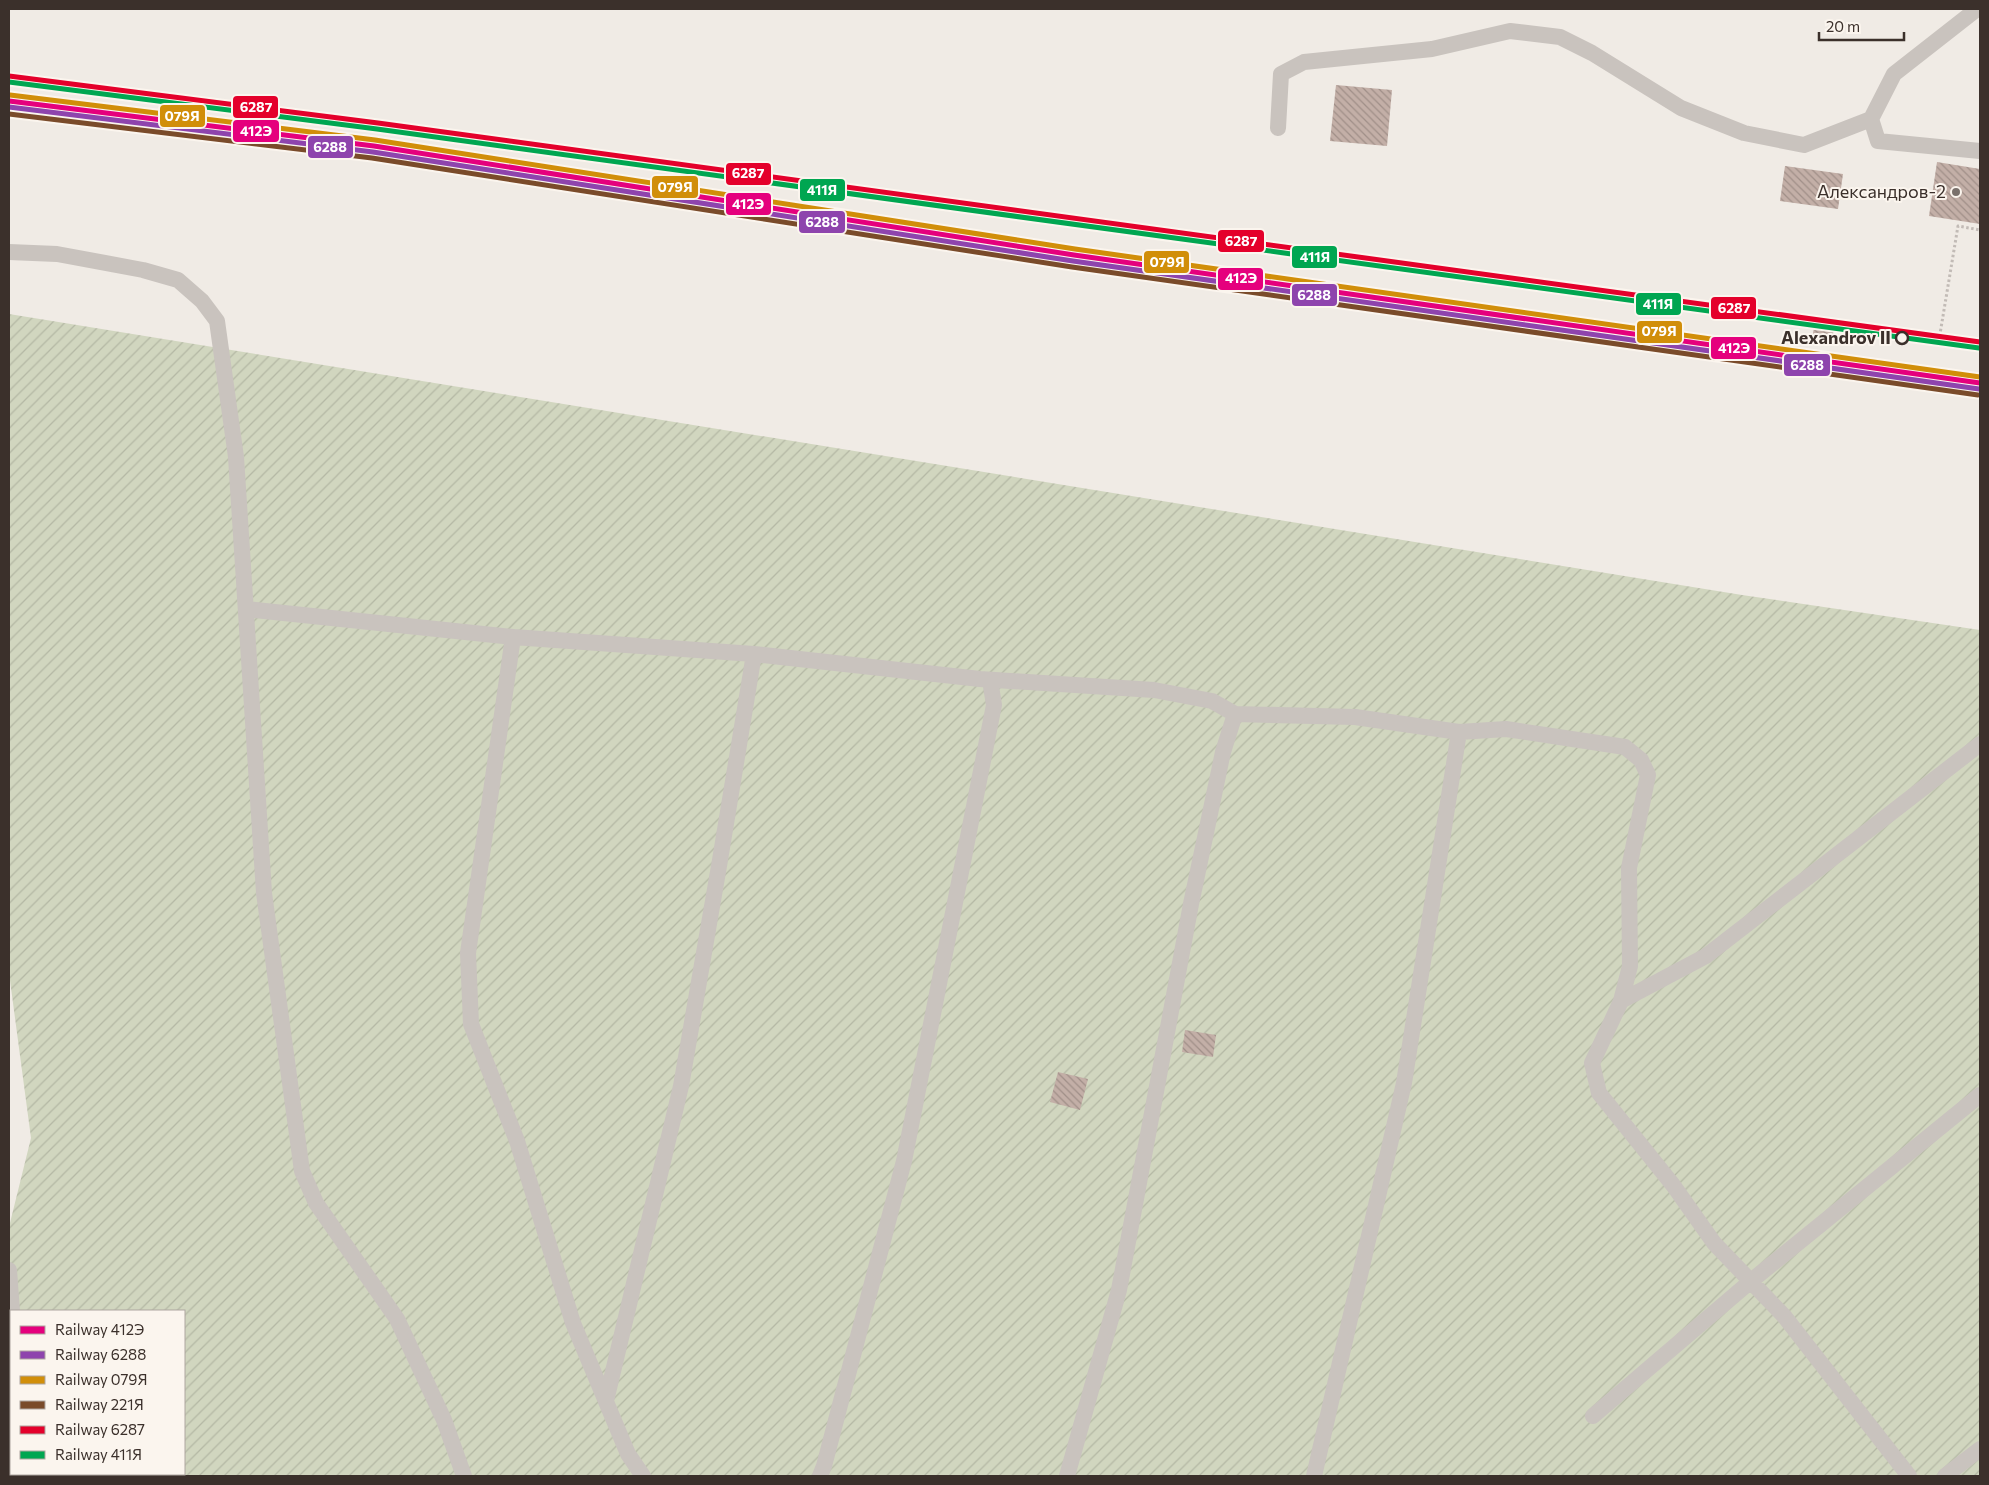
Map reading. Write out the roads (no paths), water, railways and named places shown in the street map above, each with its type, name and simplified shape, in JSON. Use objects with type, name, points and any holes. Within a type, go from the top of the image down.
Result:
[{"type":"lane","points":[[1278,128],[1281,74],[1304,62],[1432,49],[1510,31],[1560,37],[1592,52],[1681,108],[1744,133],[1804,146],[1871,119],[1894,74],[1977,9]]},
{"type":"lane","points":[[1871,119],[1878,141],[1980,151]]},
{"type":"lane","points":[[9,252],[57,254],[143,270],[178,280],[218,320],[236,456],[264,893],[302,1170],[316,1203],[397,1319],[444,1420],[464,1476]]},
{"type":"lane","points":[[246,609],[513,637],[754,654],[990,680],[1154,690],[1212,701],[1235,714],[1355,717],[1459,732],[1506,729],[1625,746],[1641,760],[1648,775],[1629,868],[1630,966],[1621,1001],[1592,1063],[1599,1093],[1674,1185],[1714,1244],[1784,1316],[1909,1476]]},
{"type":"lane","points":[[513,637],[468,953],[471,1024],[517,1141],[573,1323],[628,1454],[643,1476]]},
{"type":"lane","points":[[606,1401],[681,1086],[720,866],[754,654]]},
{"type":"lane","points":[[820,1476],[904,1160],[994,705],[990,680]]},
{"type":"lane","points":[[1067,1476],[1119,1290],[1191,904],[1223,752],[1235,714]]},
{"type":"lane","points":[[1314,1476],[1404,1083],[1459,732]]},
{"type":"lane","points":[[1621,1001],[1706,956],[1980,744]]},
{"type":"lane","points":[[1593,1416],[1750,1281],[1980,1095]]},
{"type":"lane","points":[[9,1270],[12,1310]]},
{"type":"lane","points":[[1945,1476],[1980,1449]]},
{"type":"rail line","name":"6287","points":[[9,76],[378,123],[1980,342]]},
{"type":"rail line","name":"411Я","points":[[9,82],[377,129],[1979,348]]},
{"type":"rail line","name":"079Я","points":[[10,95],[375,140],[1075,249],[1980,377]]},
{"type":"rail line","name":"412Э","points":[[9,101],[374,146],[1074,255],[1980,383]]},
{"type":"rail line","name":"6288","points":[[9,107],[373,152],[1073,261],[1979,389]]},
{"type":"rail line","name":"221Я","points":[[9,114],[372,158],[1072,267],[1978,395]]},
{"type":"place","name":"Александров-2","points":[[1956,192]]},
{"type":"place","name":"Alexandrov II","points":[[1902,338]]}]
